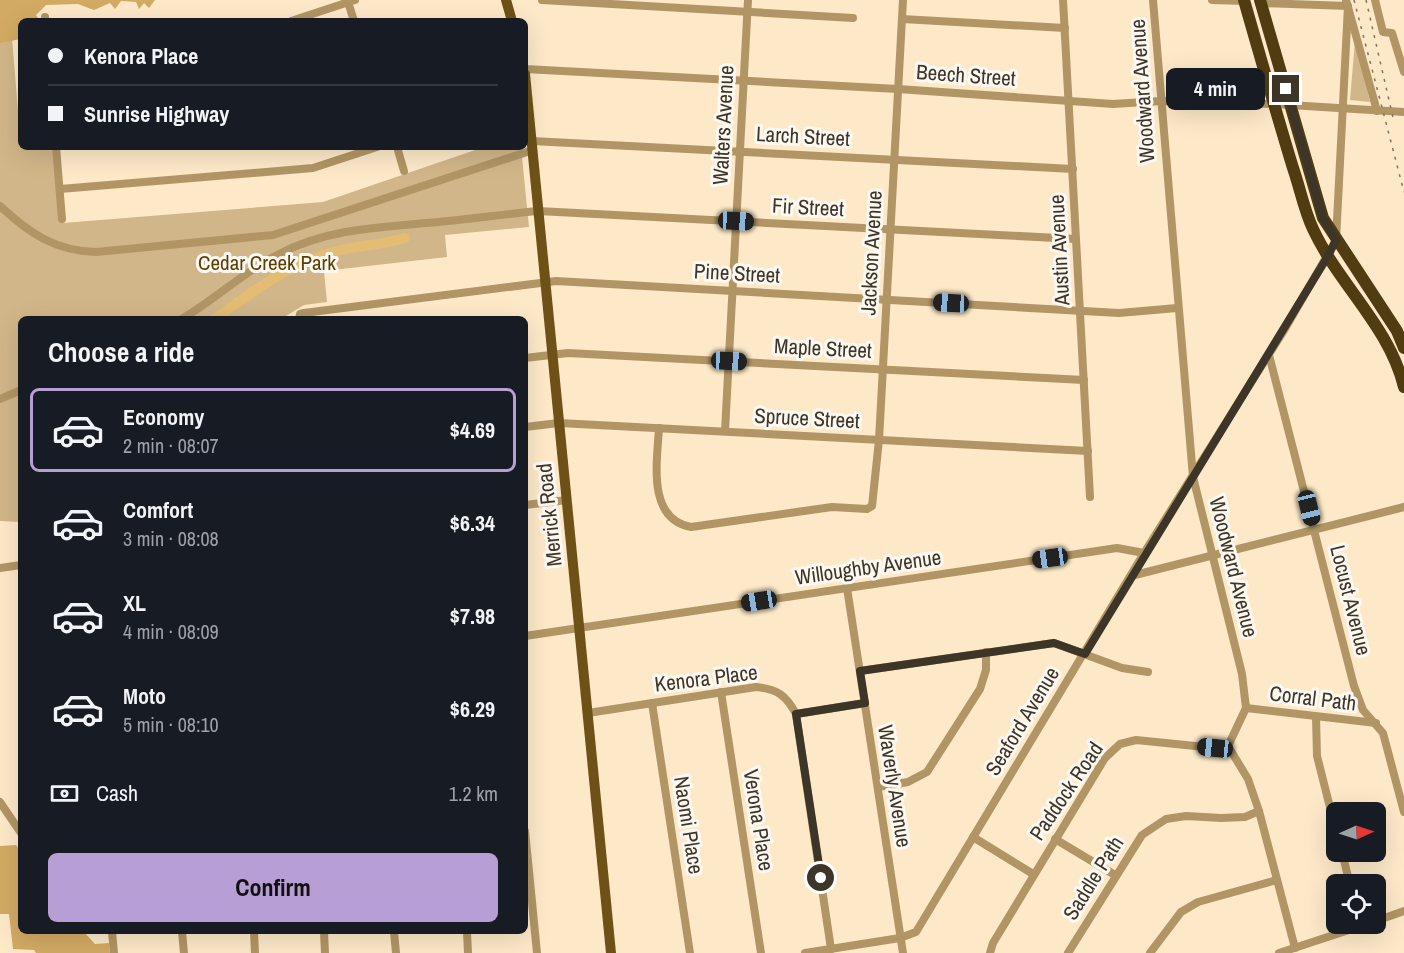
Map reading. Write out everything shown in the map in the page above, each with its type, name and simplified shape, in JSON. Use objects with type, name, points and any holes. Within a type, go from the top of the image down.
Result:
[{"type":"highway","points":[[1244,1],[1273,104],[1312,227],[1332,248],[1397,331],[1404,348]]},
{"type":"highway","points":[[1261,2],[1332,248],[1382,332],[1400,369],[1404,387]]},
{"type":"main road","points":[[506,0],[511,18]]},
{"type":"main road","name":"Merrick Road","points":[[528,113],[611,953]]},
{"type":"street","points":[[542,0],[853,18]]},
{"type":"street","name":"Walters Avenue","points":[[725,431],[748,0]]},
{"type":"street","name":"Jackson Avenue","points":[[659,428],[657,464],[661,505],[672,520],[680,525],[691,526],[832,507],[867,509],[872,506],[879,440],[903,0]]},
{"type":"street","name":"Austin Avenue","points":[[1064,0],[1090,497]]},
{"type":"street","name":"Woodward Avenue","points":[[1153,0],[1177,308],[1193,477],[1242,674],[1246,708]]},
{"type":"street","points":[[1212,0],[1244,1]]},
{"type":"street","points":[[1376,0],[1383,32],[1392,33],[1396,38],[1404,72]]},
{"type":"street","points":[[300,18],[351,1],[354,18]]},
{"type":"street","points":[[1261,2],[1347,3]]},
{"type":"street","points":[[1332,248],[1347,3]]},
{"type":"street","points":[[1347,3],[1377,111]]},
{"type":"street","points":[[902,19],[1065,28]]},
{"type":"street","name":"Beech Street","points":[[528,69],[898,89],[1113,104],[1161,101],[1273,104],[1404,112]]},
{"type":"street","points":[[528,146],[532,145]]},
{"type":"street","name":"Larch Street","points":[[532,145],[740,151],[1073,169]]},
{"type":"street","points":[[56,150],[62,219]]},
{"type":"street","points":[[60,189],[313,168],[368,150]]},
{"type":"street","points":[[398,150],[404,171]]},
{"type":"street","points":[[0,206],[40,238],[71,250],[96,252],[246,239],[291,231],[518,150]]},
{"type":"street","name":"Fir Street","points":[[186,316],[279,254],[322,237],[358,229],[538,211],[1076,239]]},
{"type":"street","name":"Seaford Avenue","points":[[805,953],[900,938],[916,932],[1144,553],[1269,355],[1332,248]]},
{"type":"street","name":"Pine Street","points":[[302,316],[304,313],[545,282],[1119,313],[1177,308]]},
{"type":"street","name":"Maple Street","points":[[528,358],[568,352],[1084,380]]},
{"type":"street","name":"Locust Avenue","points":[[1269,355],[1354,686],[1363,710],[1383,733],[1404,812]]},
{"type":"street","points":[[0,399],[18,391]]},
{"type":"street","name":"Spruce Street","points":[[528,427],[559,423],[1088,451]]},
{"type":"street","points":[[528,505],[567,500]]},
{"type":"street","points":[[1131,576],[1404,507]]},
{"type":"street","name":"Willoughby Avenue","points":[[528,636],[1117,548],[1144,553]]},
{"type":"street","points":[[0,568],[18,565]]},
{"type":"street","name":"Waverly Avenue","points":[[848,588],[903,953]]},
{"type":"street","points":[[860,671],[1054,643],[1122,668],[1148,672]]},
{"type":"street","points":[[878,787],[918,779],[927,772],[980,689],[986,670],[986,652]]},
{"type":"street","name":"Kenora Place","points":[[588,713],[756,687],[772,688],[788,699],[796,714]]},
{"type":"street","name":"Verona Place","points":[[721,692],[761,953]]},
{"type":"street","name":"Naomi Place","points":[[652,703],[690,953]]},
{"type":"street","points":[[831,949],[796,714],[865,703]]},
{"type":"street","points":[[1246,708],[1228,746],[1248,779],[1260,811],[1295,948]]},
{"type":"street","name":"Corral Path","points":[[1246,708],[1376,723]]},
{"type":"street","points":[[1317,717],[1317,756],[1329,802]]},
{"type":"street","name":"Paddock Road","points":[[990,953],[993,943],[1105,758],[1120,744],[1136,740],[1215,748],[1228,746]]},
{"type":"street","points":[[0,802],[18,829]]},
{"type":"street","name":"Saddle Path","points":[[1068,953],[1142,835],[1166,819],[1186,816],[1245,817],[1260,811]]},
{"type":"street","points":[[973,837],[1034,874]]},
{"type":"street","points":[[1055,839],[1115,875]]},
{"type":"street","points":[[528,862],[537,953]]},
{"type":"street","points":[[1150,953],[1181,912],[1198,902],[1277,880]]},
{"type":"street","points":[[1386,917],[1404,911]]},
{"type":"street","points":[[112,934],[114,953]]},
{"type":"street","points":[[182,934],[184,953]]},
{"type":"street","points":[[254,934],[255,953]]},
{"type":"street","points":[[324,934],[326,953]]},
{"type":"street","points":[[394,934],[396,953]]},
{"type":"street","points":[[467,934],[468,953]]},
{"type":"street","points":[[1279,953],[1336,934]]},
{"type":"green space","name":"Cedar Creek Park","points":[[12,38],[18,111],[18,150],[56,150],[63,223],[323,202],[475,150],[521,150],[529,227],[445,235],[447,257],[324,271],[327,302],[304,305],[286,316],[18,316],[18,522],[0,521],[0,39]]},
{"type":"green space","points":[[1355,41],[1370,102],[1350,100]]},
{"type":"shaded area","points":[[0,0],[155,0],[149,8],[144,3],[139,9],[136,2],[121,1],[115,9],[110,3],[94,10],[78,4],[46,5],[36,15],[38,18],[18,18],[18,40],[0,43]]},
{"type":"shaded area","points":[[16,845],[18,848],[18,934],[86,934],[95,944],[109,943],[110,953],[36,953],[34,950],[13,949],[9,914],[0,914],[0,846]]},
{"type":"waterway","points":[[219,316],[257,289],[303,263],[337,251],[405,238]]},
{"type":"railway","points":[[1354,0],[1404,192]]},
{"type":"railway","points":[[1366,0],[1394,122]]},
{"type":"route","points":[[821,878],[796,714],[865,703],[860,671],[1054,643],[1085,654],[1144,553],[1269,355],[1328,256],[1336,240],[1323,218],[1286,89]]}]
